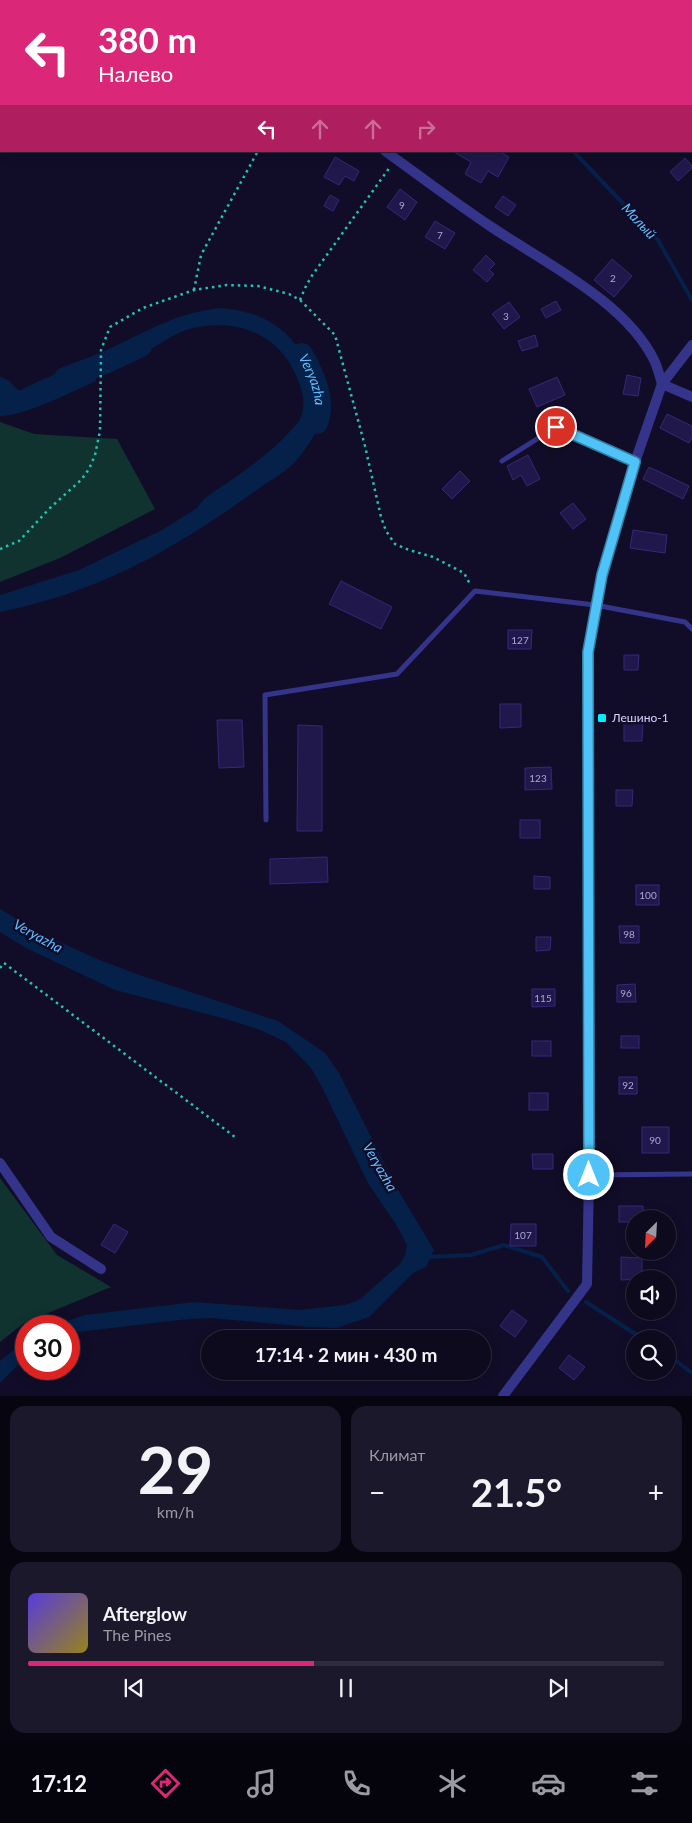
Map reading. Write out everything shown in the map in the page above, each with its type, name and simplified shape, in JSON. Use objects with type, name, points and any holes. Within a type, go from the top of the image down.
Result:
[{"type":"street","points":[[386,152],[489,226],[594,294],[638,336],[654,361],[662,384],[692,397]]},
{"type":"street","points":[[503,1396],[587,1284],[589,1175],[588,652],[595,605],[602,575],[635,462],[662,384],[692,345]]},
{"type":"street","points":[[0,1163],[51,1237],[101,1269]]},
{"type":"lane","points":[[502,461],[556,427],[635,462]]},
{"type":"lane","points":[[266,820],[265,696],[397,674],[475,591],[595,605],[685,622],[692,629]]},
{"type":"lane","points":[[589,1175],[692,1174]]},
{"type":"path","points":[[194,290],[201,255],[257,152]]},
{"type":"path","points":[[300,300],[310,277],[396,159]]},
{"type":"path","points":[[0,549],[19,541],[50,508],[81,480],[95,455],[100,431],[100,350],[110,327],[143,308],[194,290],[227,285],[258,286],[289,294],[300,300],[335,335],[386,531],[396,544],[433,557],[464,573],[475,591]]},
{"type":"path","points":[[0,968],[4,963],[234,1137]]},
{"type":"green space","points":[[0,422],[34,434],[117,439],[155,509],[60,558],[0,582]]},
{"type":"green space","points":[[0,1178],[57,1255],[111,1287],[43,1315],[15,1315],[15,1330],[0,1342]]},
{"type":"water","points":[[220,308],[248,313],[272,323],[292,340],[300,351],[317,387],[322,405],[316,431],[303,452],[294,463],[280,474],[204,526],[152,557],[73,592],[0,612],[0,595],[79,570],[162,530],[197,508],[205,498],[272,449],[299,422],[303,412],[303,398],[298,380],[290,364],[281,351],[269,341],[256,333],[242,328],[210,326],[186,330],[114,367],[112,348],[177,318]]},
{"type":"water","points":[[93,362],[96,381],[35,408],[0,416],[0,377],[8,380],[19,391],[55,374]]},
{"type":"water","points":[[0,909],[40,933],[97,959],[278,1021],[325,1053],[339,1073],[395,1185],[434,1250],[426,1267],[413,1273],[369,1317],[337,1328],[211,1318],[80,1332],[80,1317],[85,1315],[195,1302],[299,1310],[345,1305],[359,1300],[400,1264],[405,1255],[407,1245],[397,1226],[368,1183],[311,1068],[286,1042],[258,1029],[226,1019],[115,990],[26,948],[0,932]]},
{"type":"water","points":[[15,1349],[15,1368],[0,1383],[0,1361]]},
{"type":"building","points":[[454,152],[501,152],[509,157],[498,177],[488,171],[481,183],[465,174],[471,162]]},
{"type":"building","points":[[335,157],[359,171],[354,181],[345,176],[339,185],[324,177]]},
{"type":"building","points":[[685,158],[692,168],[678,181],[670,172]]},
{"type":"building","points":[[400,189],[417,202],[405,220],[387,207]]},
{"type":"building","points":[[330,195],[339,200],[333,211],[324,206]]},
{"type":"building","points":[[503,196],[516,205],[508,216],[495,207]]},
{"type":"building","points":[[435,221],[455,233],[445,249],[425,237]]},
{"type":"building","points":[[486,255],[495,264],[489,270],[494,274],[487,282],[473,270]]},
{"type":"building","points":[[612,259],[632,276],[614,297],[594,280]]},
{"type":"building","points":[[556,301],[561,310],[546,318],[541,309]]},
{"type":"building","points":[[509,302],[520,317],[504,329],[492,314]]},
{"type":"building","points":[[535,335],[538,346],[522,351],[518,341]]},
{"type":"building","points":[[627,375],[641,378],[638,396],[623,394]]},
{"type":"building","points":[[557,377],[565,395],[537,407],[529,389]]},
{"type":"building","points":[[667,414],[692,426],[692,437],[689,443],[660,428]]},
{"type":"building","points":[[528,455],[540,479],[527,486],[521,475],[513,480],[507,466]]},
{"type":"building","points":[[649,467],[689,486],[683,499],[643,479]]},
{"type":"building","points":[[460,471],[470,481],[452,499],[442,489]]},
{"type":"building","points":[[573,503],[586,519],[573,529],[560,513]]},
{"type":"building","points":[[633,530],[667,535],[665,553],[630,548]]},
{"type":"building","points":[[341,581],[392,607],[381,629],[329,604]]},
{"type":"building","points":[[508,630],[532,630],[531,649],[508,649]]},
{"type":"building","points":[[624,655],[639,655],[638,670],[624,670]]},
{"type":"building","points":[[500,704],[521,704],[521,727],[500,728]]},
{"type":"building","points":[[217,720],[242,720],[244,767],[219,768]]},
{"type":"building","points":[[624,721],[643,722],[642,741],[624,741]]},
{"type":"building","points":[[298,725],[322,726],[322,831],[297,831]]},
{"type":"building","points":[[551,767],[552,789],[525,790],[525,768]]},
{"type":"building","points":[[616,790],[633,790],[632,806],[616,806]]},
{"type":"building","points":[[520,820],[540,820],[540,838],[520,838]]},
{"type":"building","points":[[327,857],[328,882],[270,884],[270,859]]},
{"type":"building","points":[[534,876],[550,877],[550,889],[534,889]]},
{"type":"building","points":[[636,885],[659,885],[659,905],[636,905]]},
{"type":"building","points":[[619,926],[639,926],[639,943],[620,943]]},
{"type":"building","points":[[536,937],[551,937],[550,950],[536,951]]},
{"type":"building","points":[[635,984],[636,1002],[617,1002],[617,985]]},
{"type":"building","points":[[532,989],[555,989],[555,1006],[532,1007]]},
{"type":"building","points":[[621,1036],[639,1036],[639,1048],[621,1048]]},
{"type":"building","points":[[532,1041],[551,1041],[551,1056],[532,1056]]},
{"type":"building","points":[[619,1077],[637,1077],[637,1094],[619,1094]]},
{"type":"building","points":[[529,1093],[548,1093],[548,1110],[529,1110]]},
{"type":"building","points":[[642,1127],[669,1127],[669,1153],[642,1153]]},
{"type":"building","points":[[532,1154],[553,1154],[553,1169],[533,1169]]},
{"type":"building","points":[[619,1206],[643,1206],[643,1210],[626,1210],[626,1222],[619,1222]]},
{"type":"building","points":[[114,1224],[128,1232],[115,1253],[101,1245]]},
{"type":"building","points":[[511,1224],[536,1224],[536,1246],[510,1246]]},
{"type":"building","points":[[621,1257],[626,1257],[626,1260],[642,1260],[642,1270],[626,1270],[626,1280],[621,1280]]},
{"type":"building","points":[[512,1310],[527,1321],[515,1337],[500,1326]]},
{"type":"building","points":[[569,1355],[585,1367],[574,1380],[559,1368]]},
{"type":"waterway","name":"Малый","points":[[574,152],[658,240],[692,300]]},
{"type":"waterway","name":"Veryazha","points":[[65,378],[105,363],[141,346]]},
{"type":"waterway","name":"Veryazha","points":[[302,354],[314,379],[319,396],[320,405],[317,423]]},
{"type":"waterway","points":[[426,1257],[471,1255],[504,1245],[542,1257],[568,1291]]},
{"type":"waterway","points":[[586,1302],[629,1330]]},
{"type":"waterway","points":[[676,1361],[692,1373]]},
{"type":"place","name":"Лешино-1","points":[[602,718]]},
{"type":"route","points":[[556,427],[635,462],[602,575],[595,605],[588,652],[589,1175]]}]
